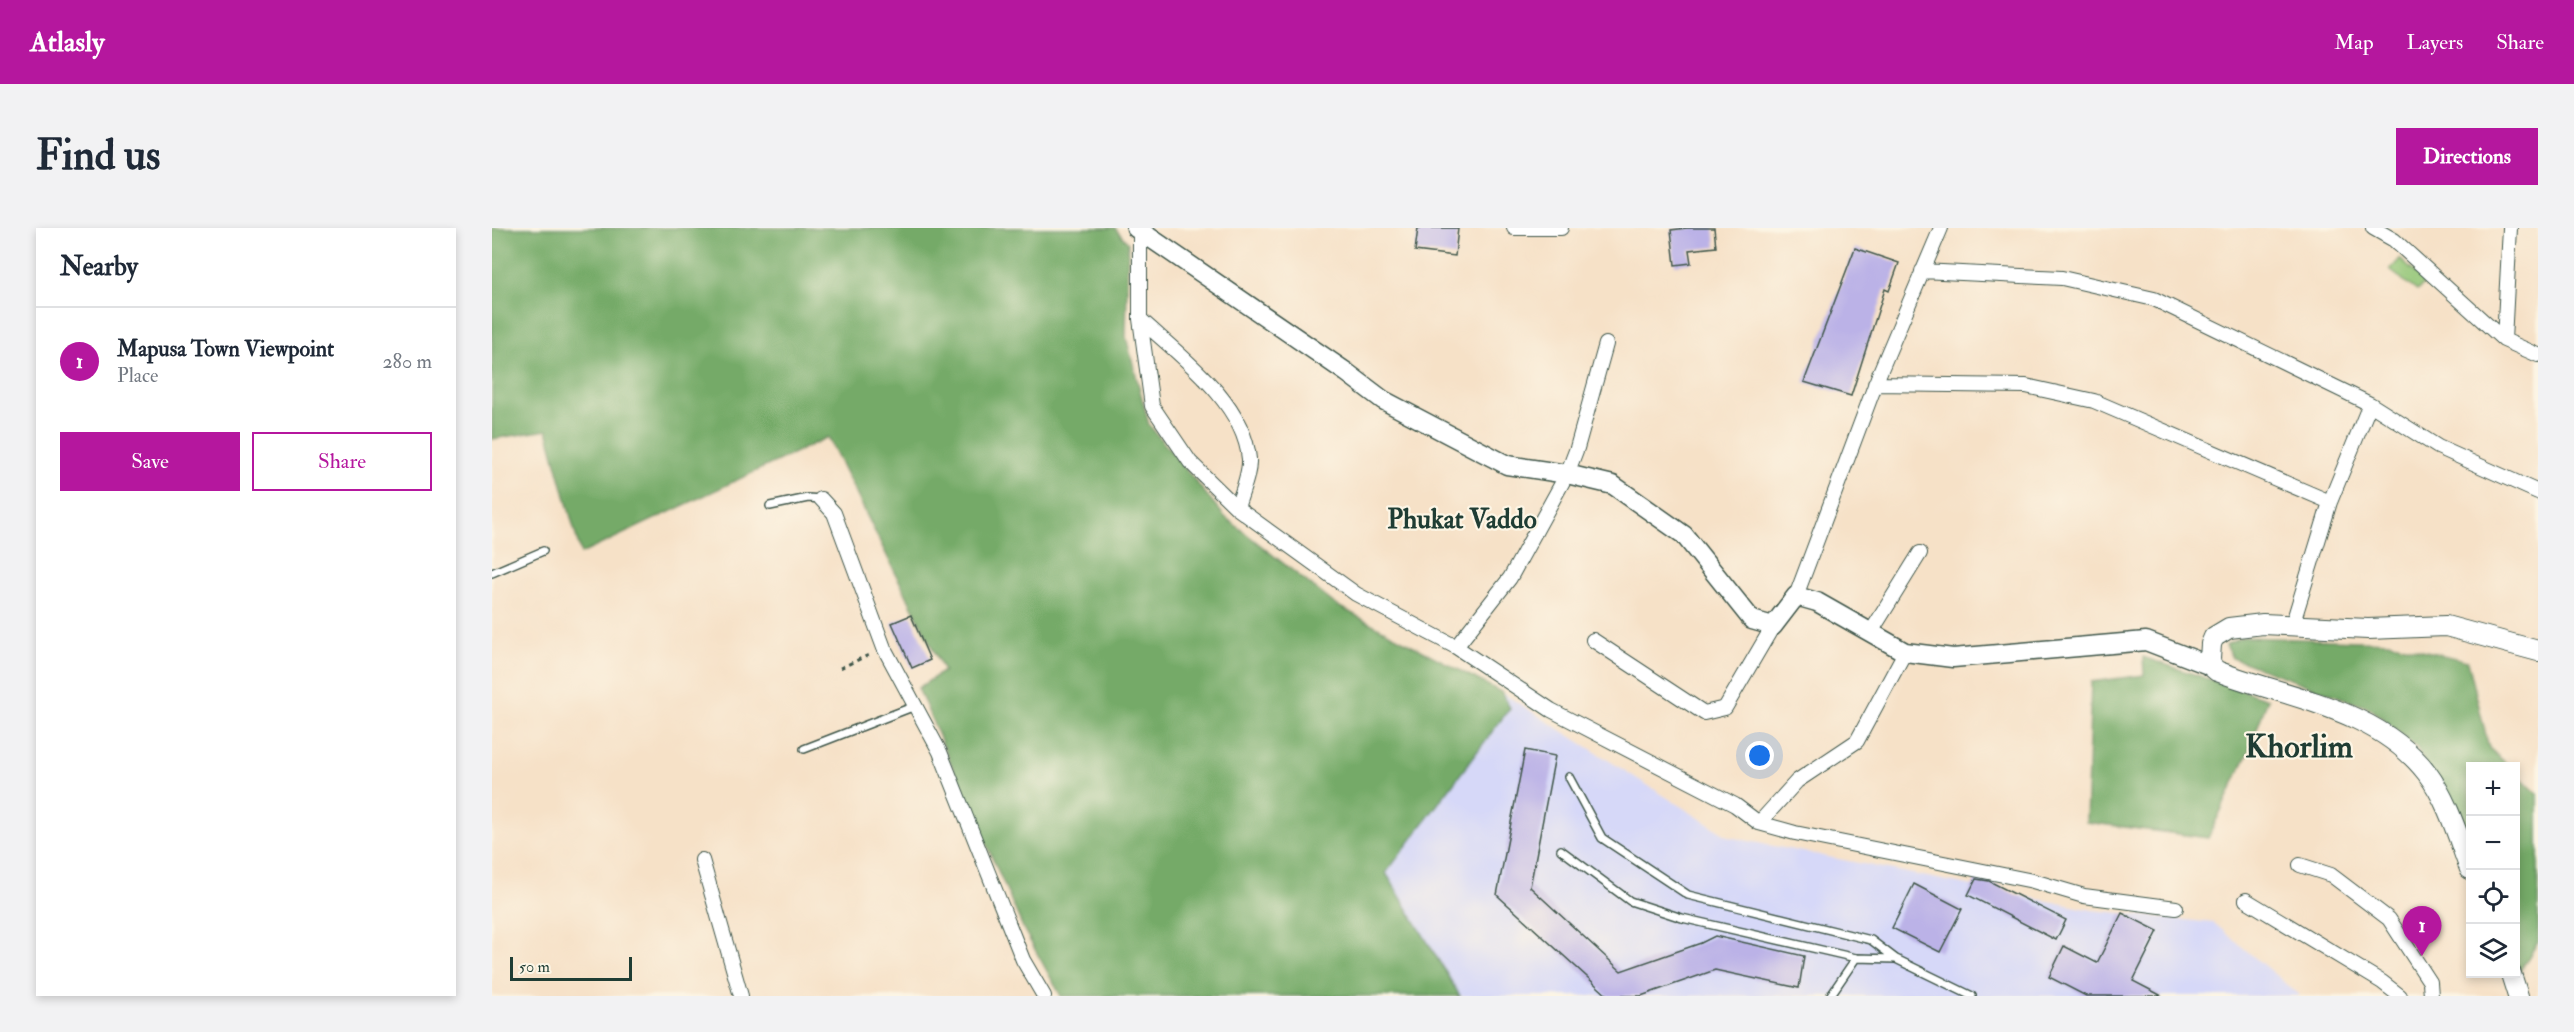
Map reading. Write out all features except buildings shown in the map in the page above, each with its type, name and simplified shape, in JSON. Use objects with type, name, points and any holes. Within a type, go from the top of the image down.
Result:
[{"type":"main road","points":[[2466,859],[2445,804],[2427,773],[2398,744],[2358,719],[2269,687],[2224,674],[2211,666],[2211,644],[2214,637],[2229,628],[2263,624],[2368,629],[2446,626],[2538,651]]},
{"type":"main road","points":[[2512,978],[2518,996]]},
{"type":"street","points":[[1514,228],[1560,228]]},
{"type":"street","points":[[1593,640],[1704,713],[1725,708],[1773,626],[1796,596],[1875,384],[1941,228]]},
{"type":"street","points":[[2373,228],[2394,240],[2504,340],[2538,355]]},
{"type":"street","points":[[2504,340],[2510,228]]},
{"type":"street","points":[[1138,229],[1140,319],[1152,406],[1190,462],[1237,508],[1356,594],[1456,647],[1551,710],[1735,805],[1759,823],[1795,833],[2033,881],[2084,896],[2176,908]]},
{"type":"street","points":[[1138,229],[1383,400],[1507,465],[1567,474],[1613,485],[1684,535],[1752,620],[1773,626]]},
{"type":"street","points":[[1922,271],[2062,278],[2154,299],[2370,404],[2438,447],[2538,492]]},
{"type":"street","points":[[1140,319],[1217,392],[1235,418],[1245,441],[1249,461],[1237,508]]},
{"type":"street","points":[[1456,647],[1510,578],[1567,474],[1577,448],[1606,344]]},
{"type":"street","points":[[1875,384],[2026,386],[2094,401],[2330,502]]},
{"type":"street","points":[[2292,626],[2330,502],[2370,404]]},
{"type":"street","points":[[821,499],[834,513],[884,648],[940,752],[1023,960],[1044,996]]},
{"type":"street","points":[[1871,632],[1920,553]]},
{"type":"street","points":[[1796,596],[1817,602],[1905,652],[1953,658],[2146,641],[2211,666]]},
{"type":"street","points":[[1759,823],[1797,781],[1857,741],[1905,652]]},
{"type":"street","points":[[702,860],[741,996]]},
{"type":"street","points":[[2300,865],[2331,875],[2389,919],[2430,982],[2431,996]]},
{"type":"street","points":[[2246,900],[2382,982],[2400,996]]},
{"type":"lane","points":[[770,506],[808,498],[821,499]]},
{"type":"lane","points":[[492,573],[543,551]]},
{"type":"lane","points":[[804,749],[915,706]]},
{"type":"lane","points":[[1569,777],[1602,838],[1688,895],[1870,940],[1896,959],[1971,996]]},
{"type":"lane","points":[[1561,849],[1630,901],[1682,918],[1856,958],[1896,959]]},
{"type":"lane","points":[[1830,996],[1856,958]]},
{"type":"path","points":[[840,668],[884,648]]},
{"type":"shaded area","points":[[1501,692],[1729,837],[2092,910],[2214,923],[2300,996],[1439,996],[1358,882],[1442,724]]},
{"type":"green space","points":[[492,228],[1115,228],[1128,243],[1126,337],[1149,425],[1225,517],[1336,605],[1501,692],[1510,708],[1386,873],[1460,996],[1061,996],[1024,930],[918,688],[944,671],[828,437],[581,554],[547,430],[492,439]]},
{"type":"green space","points":[[2400,259],[2425,282],[2417,291],[2390,270]]},
{"type":"green space","points":[[2243,637],[2389,642],[2468,661],[2489,748],[2505,762],[2466,762],[2466,840],[2417,748],[2370,708],[2232,658],[2225,645]]},
{"type":"green space","points":[[2143,657],[2268,699],[2248,753],[2208,838],[2086,822],[2091,682],[2144,675]]},
{"type":"green space","points":[[2520,777],[2538,794],[2538,942],[2520,970]]},
{"type":"place","name":"Mapusa Town Viewpoint","points":[[2422,956]]},
{"type":"district","name":"Phukat Vaddo","points":[[1462,519]]},
{"type":"district","name":"Khorlim","points":[[2299,747]]}]
